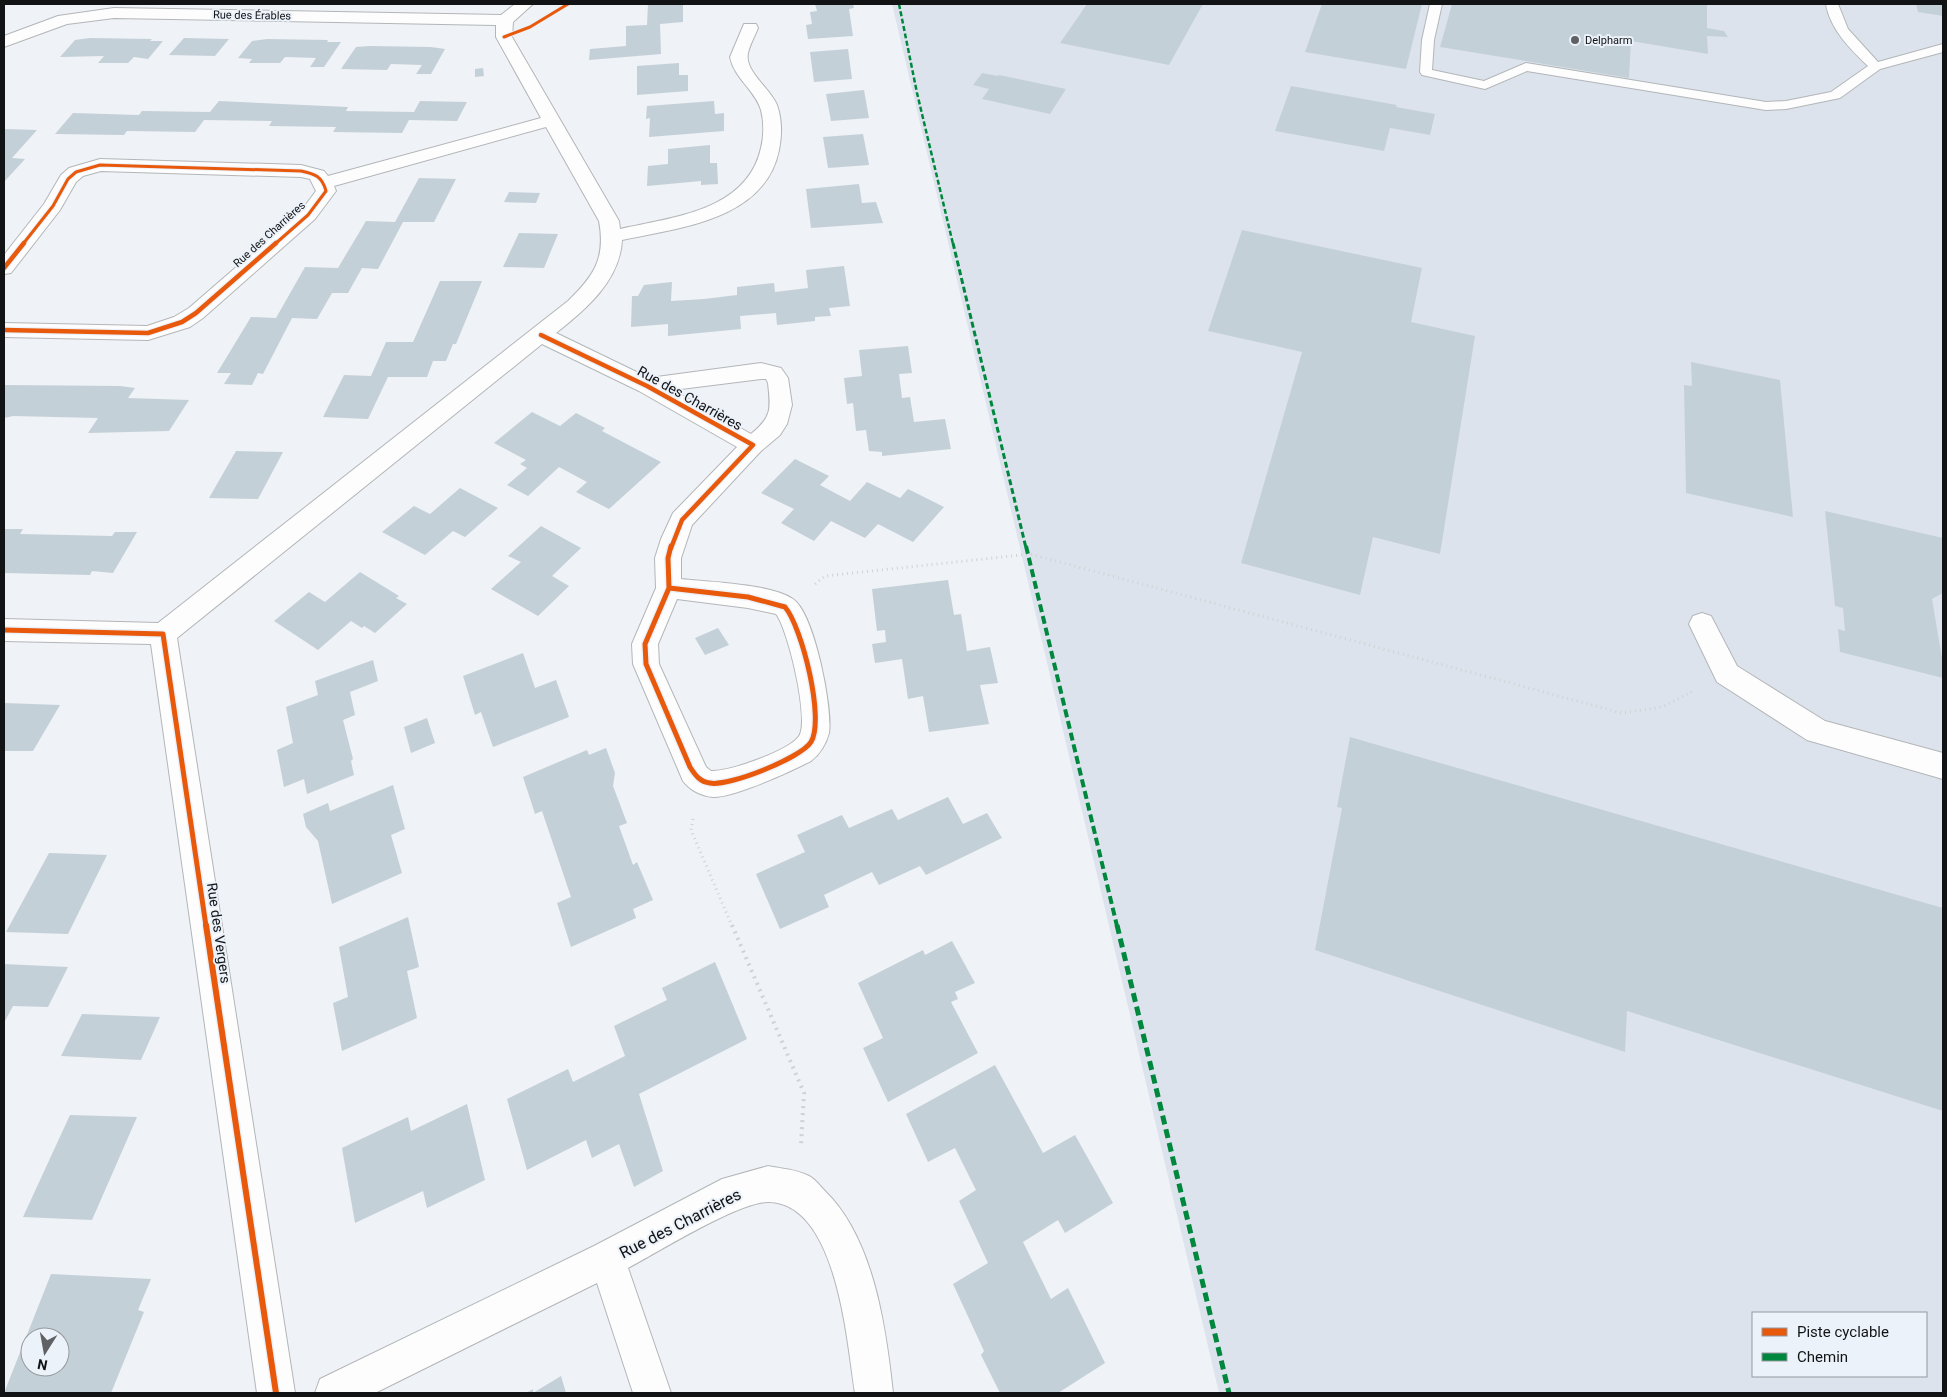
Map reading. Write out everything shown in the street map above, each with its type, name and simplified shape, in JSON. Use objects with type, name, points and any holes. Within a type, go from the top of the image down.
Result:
[{"type":"street","points":[[4,630],[163,634],[586,298],[597,284],[609,260],[614,236],[609,221],[504,37],[505,20],[525,4]]},
{"type":"street","name":"Rue des Érables","points":[[4,42],[63,12],[505,20]]},
{"type":"street","points":[[614,236],[722,208],[736,202],[750,191],[762,175],[771,147],[771,120],[763,94],[743,68],[739,57],[750,28]]},
{"type":"street","points":[[4,268],[54,206],[68,179],[87,168],[100,166],[282,170],[317,175],[324,182],[553,120]]},
{"type":"street","name":"Rue des Charrières","points":[[4,330],[148,333],[182,322],[196,313],[308,214],[326,191],[324,182]]},
{"type":"street","name":"Rue des Charrières","points":[[541,335],[647,386],[753,445]]},
{"type":"street","name":"Rue des Charrières","points":[[647,386],[762,371],[773,373],[779,382],[782,414],[776,425],[753,445],[682,520],[673,539],[668,558],[669,588],[645,644],[646,664],[694,776],[701,782]]},
{"type":"street","points":[[669,588],[764,600],[785,606],[796,620],[803,637],[814,718],[814,736],[809,745],[793,755],[724,783],[712,785],[701,782]]},
{"type":"street","points":[[1702,624],[1727,674],[1817,731],[1943,766]]},
{"type":"street","name":"Rue des Vergers","points":[[163,634],[276,1393]]},
{"type":"street","name":"Rue des Charrières","points":[[334,1393],[608,1259],[735,1192],[768,1184],[798,1189]]},
{"type":"street","points":[[798,1189],[828,1219],[848,1261],[863,1313],[874,1393]]},
{"type":"street","name":"Rue des Charrières","points":[[608,1259],[652,1393]]},
{"type":"lane","points":[[1436,4],[1428,40],[1426,72],[1484,85],[1526,67],[1766,106],[1786,105],[1835,94],[1876,66],[1943,48]]},
{"type":"lane","points":[[1832,4],[1833,14],[1858,51],[1876,66]]},
{"type":"path","points":[[785,606],[825,576],[1021,554],[1622,713],[1662,707],[1727,674]]},
{"type":"path","points":[[701,782],[691,830],[804,1093],[798,1189]]},
{"type":"shaded area","points":[[892,4],[1943,4],[1943,1393],[1219,1393]]},
{"type":"building","points":[[648,4],[683,4],[683,22],[660,24],[661,54],[589,60],[590,49],[626,46],[626,26],[647,25]]},
{"type":"building","points":[[815,4],[853,4],[854,8],[849,9],[853,36],[808,39],[806,25],[812,24],[810,12],[817,11]]},
{"type":"building","points":[[1087,4],[1203,4],[1169,65],[1060,43]]},
{"type":"building","points":[[1322,4],[1422,4],[1406,69],[1305,52]]},
{"type":"building","name":"Delpharm","points":[[1452,4],[1707,4],[1707,28],[1724,31],[1728,37],[1707,36],[1708,54],[1631,41],[1629,78],[1440,47]]},
{"type":"building","points":[[1916,4],[1943,4],[1943,16],[1918,12]]},
{"type":"building","points":[[90,38],[152,39],[150,41],[163,41],[148,59],[134,57],[128,63],[98,63],[104,56],[60,57],[75,40]]},
{"type":"building","points":[[184,38],[229,39],[215,56],[169,55]]},
{"type":"building","points":[[267,39],[341,42],[324,67],[310,67],[316,58],[285,57],[280,63],[249,63],[252,59],[238,58],[252,41]]},
{"type":"building","points":[[356,47],[445,49],[431,74],[416,74],[422,65],[391,64],[387,70],[341,69]]},
{"type":"building","points":[[848,49],[852,79],[814,82],[810,52]]},
{"type":"building","points":[[679,63],[679,75],[688,75],[688,91],[637,95],[637,66]]},
{"type":"building","points":[[483,68],[484,76],[475,77],[475,69]]},
{"type":"building","points":[[982,73],[1066,89],[1050,114],[982,99],[989,89],[973,85]]},
{"type":"building","points":[[1291,86],[1397,105],[1396,107],[1435,114],[1430,135],[1390,128],[1384,151],[1275,131]]},
{"type":"building","points":[[864,90],[869,118],[831,121],[826,94]]},
{"type":"building","points":[[219,101],[348,107],[346,111],[414,112],[420,101],[467,102],[457,121],[409,120],[402,133],[333,132],[336,127],[269,126],[272,121],[204,120],[195,132],[127,131],[124,135],[55,134],[73,113],[139,115],[142,111],[210,112]]},
{"type":"building","points":[[714,101],[715,114],[724,113],[724,131],[649,137],[650,118],[646,119],[647,106]]},
{"type":"building","points":[[4,129],[37,130],[12,158],[25,159],[4,182]]},
{"type":"building","points":[[863,134],[869,165],[828,168],[823,137]]},
{"type":"building","points":[[710,145],[710,163],[717,163],[718,184],[701,185],[701,181],[647,186],[648,166],[668,164],[668,149]]},
{"type":"building","points":[[419,178],[456,179],[434,222],[403,222],[378,269],[362,268],[348,293],[332,293],[317,319],[292,318],[263,374],[258,373],[252,385],[224,384],[231,373],[217,373],[251,317],[276,318],[305,267],[338,268],[366,221],[395,222]]},
{"type":"building","points":[[859,184],[862,203],[876,202],[883,223],[811,228],[806,189]]},
{"type":"building","points":[[509,192],[540,193],[536,203],[504,202]]},
{"type":"building","points":[[1242,230],[1422,268],[1411,322],[1475,336],[1440,554],[1373,537],[1360,595],[1241,563],[1302,352],[1208,331]]},
{"type":"building","points":[[519,233],[558,234],[544,268],[503,267]]},
{"type":"building","points":[[844,266],[850,306],[829,308],[831,316],[815,317],[815,321],[777,325],[776,313],[740,316],[741,329],[668,336],[668,324],[631,327],[632,296],[638,296],[644,285],[672,282],[671,301],[704,299],[737,295],[737,287],[774,283],[775,292],[808,288],[806,270]]},
{"type":"building","points":[[440,281],[482,281],[456,344],[453,344],[446,361],[433,361],[427,377],[388,377],[368,419],[323,417],[344,375],[371,376],[386,342],[413,342]]},
{"type":"building","points":[[908,346],[912,373],[899,374],[902,398],[910,397],[914,422],[945,419],[951,449],[882,456],[882,452],[869,451],[866,430],[856,431],[853,403],[847,404],[844,378],[862,376],[859,350]]},
{"type":"building","points":[[1691,362],[1780,380],[1793,517],[1686,493],[1684,385],[1692,386]]},
{"type":"building","points":[[4,385],[120,386],[135,388],[128,398],[189,400],[169,431],[88,433],[98,418],[13,416],[4,418]]},
{"type":"building","points":[[532,412],[560,426],[576,413],[605,428],[602,431],[661,462],[609,509],[576,492],[587,482],[559,467],[528,496],[507,485],[527,468],[520,464],[526,460],[494,443]]},
{"type":"building","points":[[236,451],[283,452],[258,499],[209,498]]},
{"type":"building","points":[[795,459],[829,476],[820,485],[850,501],[867,482],[900,498],[908,489],[944,507],[913,542],[878,524],[865,538],[831,521],[814,541],[781,523],[794,509],[761,493]]},
{"type":"building","points":[[460,488],[498,508],[465,537],[453,531],[425,555],[382,532],[414,506],[430,514]]},
{"type":"building","points":[[1825,511],[1943,538],[1943,593],[1932,599],[1943,664],[1943,678],[1840,652],[1838,629],[1845,631],[1843,608],[1835,606]]},
{"type":"building","points":[[541,526],[581,548],[552,576],[569,586],[538,616],[491,589],[521,562],[508,556]]},
{"type":"building","points":[[4,529],[23,529],[20,534],[112,536],[115,532],[137,532],[113,573],[92,571],[90,575],[4,573]]},
{"type":"building","points":[[360,572],[399,596],[396,598],[407,604],[375,633],[351,621],[318,650],[274,621],[309,592],[325,602]]},
{"type":"building","points":[[948,580],[954,615],[961,614],[967,651],[990,647],[998,683],[980,685],[989,724],[929,732],[923,696],[908,699],[902,659],[875,663],[872,644],[886,642],[885,630],[877,631],[872,589]]},
{"type":"building","points":[[718,628],[729,645],[705,655],[695,638]]},
{"type":"building","points":[[523,653],[535,688],[556,680],[569,717],[493,747],[481,712],[475,715],[463,676]]},
{"type":"building","points":[[373,660],[378,681],[350,692],[355,715],[343,720],[353,759],[351,761],[354,775],[307,794],[304,779],[284,787],[277,750],[293,743],[286,707],[318,695],[315,681]]},
{"type":"building","points":[[4,703],[60,705],[33,751],[4,751]]},
{"type":"building","points":[[427,718],[435,743],[411,753],[404,727]]},
{"type":"building","points":[[1350,737],[1943,908],[1943,1111],[1627,1011],[1625,1052],[1315,950],[1342,808],[1337,807]]},
{"type":"building","points":[[606,748],[615,773],[613,786],[627,823],[619,826],[633,865],[637,862],[653,900],[633,909],[636,918],[571,947],[557,903],[571,897],[542,811],[535,814],[523,777],[587,750],[589,755]]},
{"type":"building","points":[[393,785],[405,829],[391,835],[402,873],[332,904],[318,841],[306,827],[303,814],[328,803],[330,811]]},
{"type":"building","points":[[948,797],[963,824],[987,813],[1002,838],[926,875],[920,866],[879,885],[872,872],[824,895],[829,907],[780,929],[756,874],[805,852],[797,835],[842,815],[849,828],[892,809],[898,820]]},
{"type":"building","points":[[49,853],[107,855],[68,934],[6,932]]},
{"type":"building","points":[[408,917],[419,967],[407,971],[417,1018],[342,1051],[333,1003],[348,997],[339,947]]},
{"type":"building","points":[[952,941],[975,983],[955,992],[958,999],[951,1002],[978,1053],[888,1102],[863,1048],[883,1038],[858,983],[923,950],[925,955]]},
{"type":"building","points":[[715,962],[747,1039],[639,1094],[663,1171],[634,1187],[619,1144],[592,1158],[586,1140],[527,1170],[507,1099],[568,1069],[573,1082],[625,1056],[614,1026],[667,1000],[662,988]]},
{"type":"building","points":[[4,964],[68,967],[48,1007],[13,1006],[4,1023]]},
{"type":"building","points":[[82,1014],[160,1017],[141,1060],[61,1056]]},
{"type":"building","points":[[995,1065],[1043,1153],[1075,1135],[1113,1203],[1065,1233],[1058,1220],[1023,1242],[1051,1299],[1068,1288],[1105,1363],[1058,1393],[1000,1393],[981,1355],[984,1351],[953,1284],[988,1263],[959,1201],[976,1190],[955,1148],[928,1162],[906,1114]]},
{"type":"building","points":[[467,1104],[485,1180],[427,1208],[423,1191],[355,1223],[342,1148],[408,1117],[411,1131]]},
{"type":"building","points":[[70,1115],[137,1117],[92,1220],[23,1217]]},
{"type":"building","points":[[51,1274],[151,1279],[138,1310],[144,1312],[111,1393],[4,1393],[20,1352],[20,1377],[70,1377],[70,1327],[30,1327]]},
{"type":"building","points":[[561,1376],[566,1393],[533,1393]]},
{"type":"marked path","points":[[899,4],[917,93],[1229,1393]]},
{"type":"cycle path","points":[[504,37],[530,27],[568,4]]},
{"type":"cycle path","points":[[4,268],[53,206],[68,179],[76,172],[100,165],[301,171],[317,175],[324,183],[326,191],[308,215],[196,313],[182,322],[148,333],[4,330]]},
{"type":"cycle path","points":[[541,335],[647,386],[753,445],[682,520],[673,539],[668,558],[669,588],[645,644],[646,664],[690,767],[696,776],[704,782],[713,784],[724,783],[780,762],[807,747],[815,730],[814,703],[808,665],[798,628],[792,615],[785,607],[764,600],[669,588]]},
{"type":"cycle path","points":[[4,630],[163,634],[276,1393]]},
{"type":"place","name":"Delpharm","points":[[1575,40]]}]
